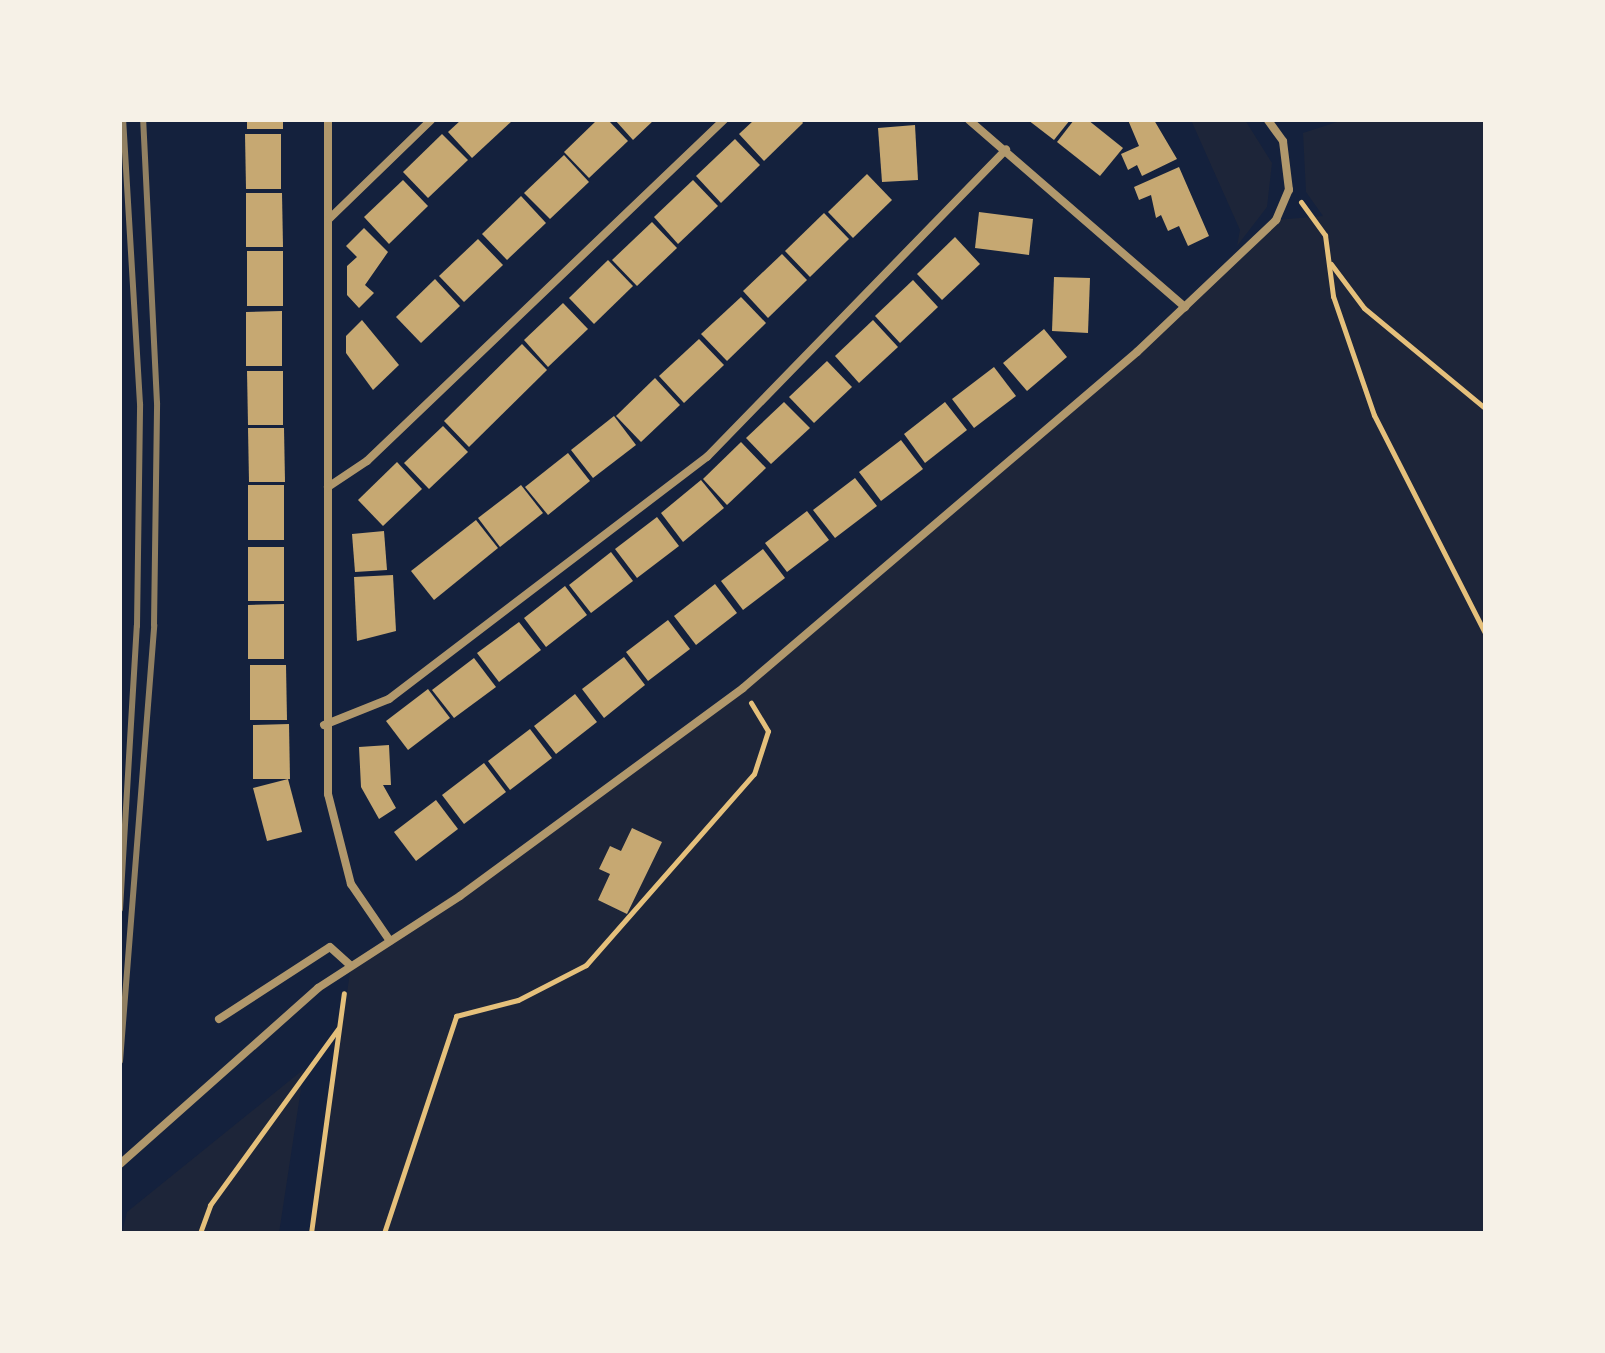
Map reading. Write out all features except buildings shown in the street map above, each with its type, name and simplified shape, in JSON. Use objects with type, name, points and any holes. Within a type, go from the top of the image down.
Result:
[{"type":"street","points":[[328,120],[328,487],[324,725],[328,794],[351,884],[390,941]]},
{"type":"street","points":[[329,219],[431,120]]},
{"type":"street","points":[[328,487],[379,450],[724,120]]},
{"type":"street","points":[[969,120],[1185,307]]},
{"type":"street","points":[[120,1164],[351,966],[743,688],[1185,307],[1276,220],[1289,190],[1283,141],[1268,120]]},
{"type":"street","points":[[324,725],[389,699],[707,457],[1006,149]]},
{"type":"street","points":[[219,1019],[330,947],[351,966]]},
{"type":"path","points":[[1289,190],[1315,218],[1331,264],[1333,296],[1374,415],[1485,633]]},
{"type":"path","points":[[1331,264],[1364,308],[1485,408]]},
{"type":"path","points":[[384,1233],[456,1016],[518,1000],[586,965],[754,774],[768,731],[743,688]]},
{"type":"path","points":[[311,1233],[339,1028],[351,966]]},
{"type":"path","points":[[200,1233],[210,1205],[339,1028]]},
{"type":"shaded area","points":[[1191,120],[1245,120],[1272,163],[1267,207],[1237,246],[1240,230]]},
{"type":"shaded area","points":[[1343,120],[1485,120],[1485,1233],[311,1233],[351,966],[692,727],[1035,442],[1276,220],[1323,216],[1306,192],[1303,133]]},
{"type":"shaded area","points":[[304,1069],[279,1233],[122,1233],[127,1212]]},
{"type":"railway","points":[[120,909],[137,626],[140,404],[123,120]]},
{"type":"railway","points":[[120,1061],[154,625],[157,403],[143,120]]}]
